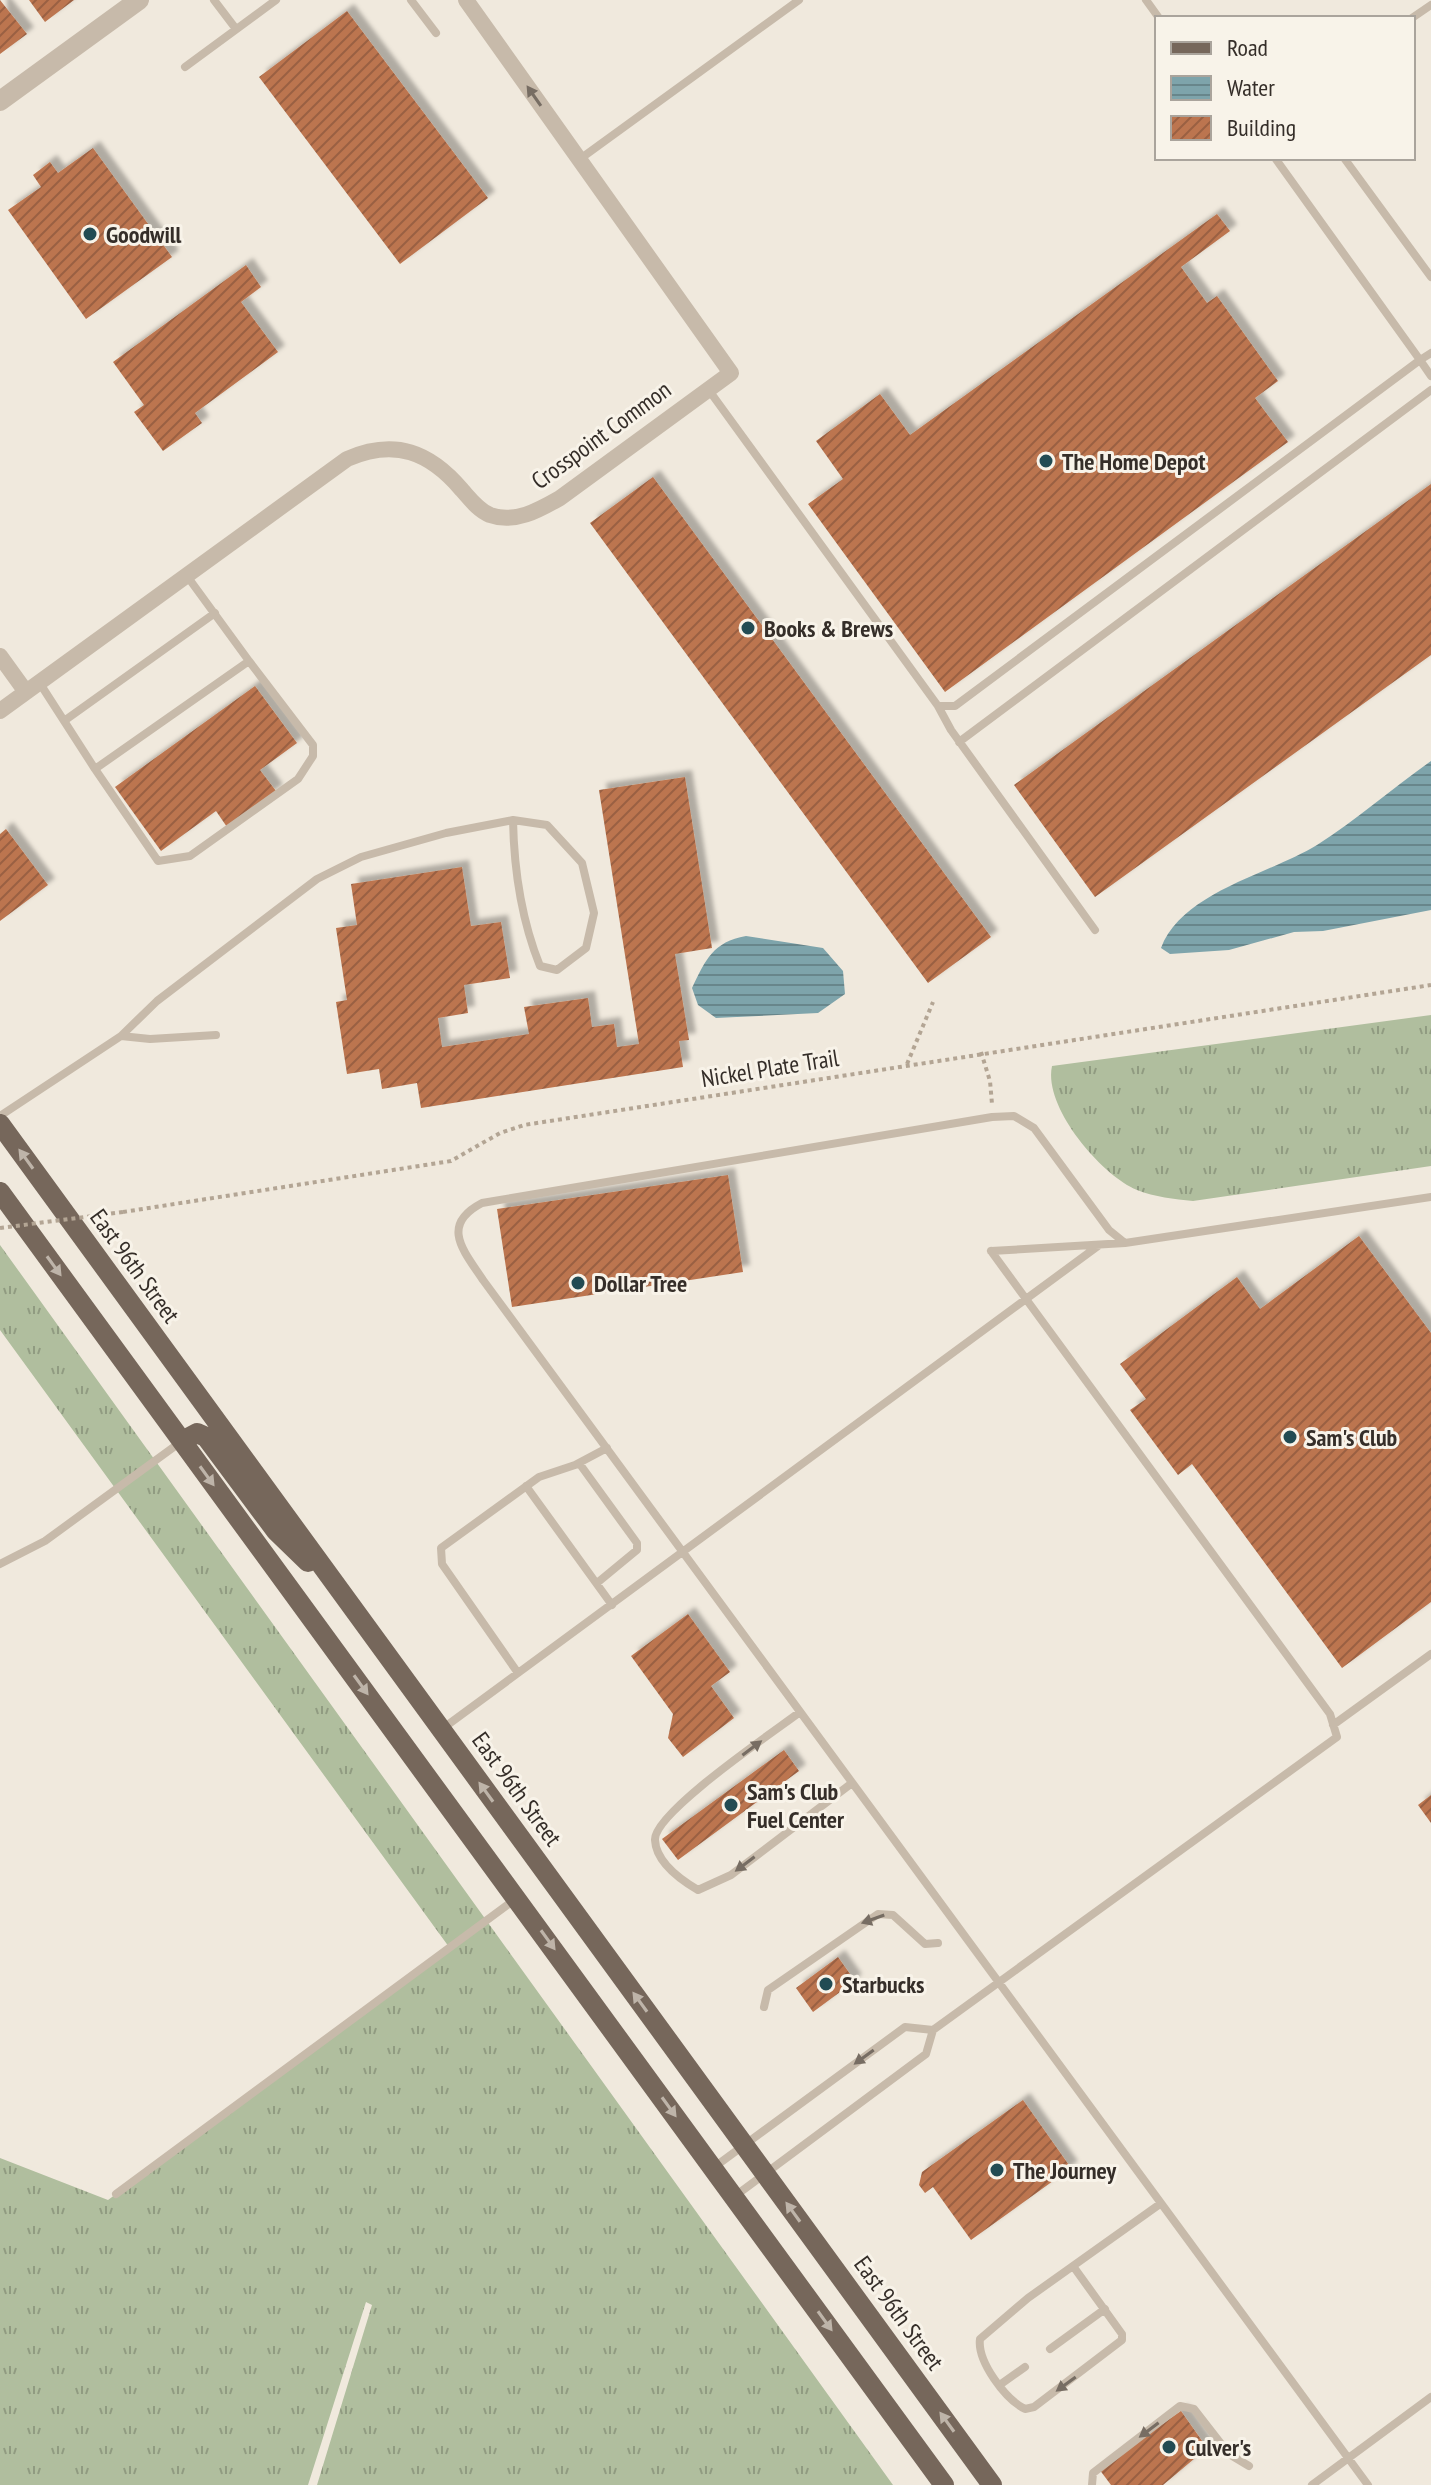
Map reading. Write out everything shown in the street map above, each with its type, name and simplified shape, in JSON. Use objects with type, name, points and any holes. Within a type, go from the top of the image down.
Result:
[{"type":"main road","name":"East 96th Street","points":[[0,1124],[992,2485]]},
{"type":"main road","points":[[0,1192],[944,2485]]},
{"type":"main road","points":[[182,1441],[197,1433],[206,1437],[285,1541],[347,1601]]},
{"type":"street","points":[[0,101],[139,0]]},
{"type":"street","name":"Crosspoint Common","points":[[0,711],[347,459],[390,448],[408,449],[434,462],[476,506],[490,515],[530,514],[560,498],[731,373],[466,0]]},
{"type":"street","points":[[0,656],[33,687]]},
{"type":"lane","points":[[214,0],[236,29]]},
{"type":"lane","points":[[185,67],[276,0]]},
{"type":"lane","points":[[411,0],[436,33]]},
{"type":"lane","points":[[579,159],[799,0]]},
{"type":"lane","points":[[1276,160],[1431,376]]},
{"type":"lane","points":[[1345,160],[1431,277]]},
{"type":"lane","points":[[938,706],[955,706],[1431,353]]},
{"type":"lane","points":[[707,388],[938,706],[959,742],[1095,930]]},
{"type":"lane","points":[[959,742],[1431,390]]},
{"type":"lane","points":[[33,687],[64,721],[158,861],[190,856],[298,779],[313,756],[313,745],[187,575]]},
{"type":"lane","points":[[64,721],[215,613]]},
{"type":"lane","points":[[95,769],[249,661]]},
{"type":"lane","points":[[951,730],[955,706]]},
{"type":"lane","points":[[0,1116],[121,1036],[157,1001],[317,879],[361,857],[446,833],[513,820],[547,825],[582,863],[594,913],[586,948],[557,970],[540,966],[528,936],[514,857],[513,820]]},
{"type":"lane","points":[[121,1036],[150,1039],[216,1035]]},
{"type":"lane","points":[[1125,1243],[1109,1230],[1034,1128],[1014,1116],[992,1117],[482,1203],[464,1212],[457,1229],[462,1249],[1368,2485]]},
{"type":"lane","points":[[734,2197],[926,2054],[933,2030],[1337,1737],[1323,1703],[991,1251],[1125,1243],[1431,1197]]},
{"type":"lane","points":[[441,1729],[1098,1246]]},
{"type":"lane","points":[[0,1564],[45,1541],[182,1441]]},
{"type":"lane","points":[[518,1673],[440,1556],[445,1541],[539,1477],[579,1463],[607,1448]]},
{"type":"lane","points":[[579,1463],[637,1543],[637,1550],[597,1583]]},
{"type":"lane","points":[[526,1486],[612,1605]]},
{"type":"lane","points":[[1333,1725],[1431,1654]]},
{"type":"lane","points":[[800,1712],[677,1805],[658,1825],[655,1841],[677,1878],[698,1890],[731,1875],[852,1783]]},
{"type":"lane","points":[[116,2194],[517,1898]]},
{"type":"lane","points":[[764,2007],[768,1990],[878,1914],[893,1915],[925,1944],[938,1943]]},
{"type":"lane","points":[[713,2168],[905,2027],[933,2030]]},
{"type":"lane","points":[[1073,2266],[1122,2334],[1118,2346],[1034,2407],[1025,2409],[1016,2405],[980,2356],[980,2339],[1028,2298],[1160,2204]]},
{"type":"lane","points":[[1050,2349],[1105,2309]]},
{"type":"lane","points":[[1001,2384],[1025,2367]]},
{"type":"lane","points":[[1312,2485],[1431,2397]]},
{"type":"lane","points":[[1092,2485],[1093,2473],[1180,2406],[1194,2409],[1229,2454],[1249,2466]]},
{"type":"path","name":"Nickel Plate Trail","points":[[0,1228],[451,1161],[500,1133],[524,1125],[981,1052],[1431,985]]},
{"type":"path","points":[[907,1064],[933,1002]]},
{"type":"path","points":[[981,1052],[990,1081],[992,1117]]},
{"type":"green space","points":[[1431,1015],[1431,1166],[1193,1201],[1158,1196],[1123,1182],[1092,1155],[1065,1119],[1056,1101],[1052,1082],[1052,1066]]},
{"type":"green space","points":[[0,1245],[893,2485],[317,2485],[372,2305],[366,2302],[308,2485],[0,2485],[0,2158],[108,2200],[449,1947],[0,1330]]},
{"type":"water","points":[[1431,761],[1431,910],[1323,931],[1294,932],[1229,950],[1170,954],[1161,948],[1172,929],[1207,898],[1317,845]]},
{"type":"water","points":[[746,936],[823,948],[843,971],[845,994],[818,1013],[716,1018],[698,1005],[692,988],[718,947]]},
{"type":"building","points":[[0,0],[27,34],[0,54]]},
{"type":"building","points":[[29,0],[74,0],[45,22]]},
{"type":"building","points":[[347,11],[488,198],[400,264],[259,77]]},
{"type":"building","name":"Goodwill","points":[[93,148],[172,257],[86,319],[8,210],[41,187],[33,175],[50,162],[58,173]]},
{"type":"building","name":"The Home Depot","points":[[1217,214],[1230,231],[1181,267],[1207,303],[1217,296],[1278,381],[1255,398],[1288,442],[945,692],[808,504],[843,479],[816,441],[880,394],[910,435]]},
{"type":"building","points":[[246,265],[261,287],[241,302],[278,352],[195,413],[202,423],[163,451],[134,412],[144,405],[113,362]]},
{"type":"building","points":[[653,477],[991,937],[928,983],[590,523]]},
{"type":"building","points":[[1431,484],[1431,655],[1095,897],[1014,785]]},
{"type":"building","points":[[255,686],[297,743],[260,770],[276,791],[227,827],[216,811],[161,851],[115,787]]},
{"type":"building","points":[[685,777],[712,948],[675,954],[689,1040],[679,1041],[683,1067],[421,1108],[417,1083],[382,1089],[379,1069],[347,1074],[336,1002],[347,1000],[336,928],[357,925],[351,884],[462,867],[471,926],[501,922],[510,978],[464,985],[468,1013],[438,1018],[442,1047],[529,1034],[524,1007],[588,998],[592,1027],[614,1024],[617,1047],[639,1044],[599,790]]},
{"type":"building","points":[[6,829],[48,885],[0,921],[0,834]]},
{"type":"building","points":[[728,1175],[743,1272],[512,1307],[497,1209]]},
{"type":"building","name":"Sam's Club","points":[[1359,1236],[1431,1333],[1431,1602],[1342,1668],[1192,1464],[1178,1475],[1130,1410],[1146,1399],[1120,1364],[1237,1277],[1260,1309]]},
{"type":"building","points":[[688,1614],[730,1672],[711,1686],[734,1718],[683,1757],[668,1738],[673,1714],[631,1656]]},
{"type":"building","name":"Sam's Club Fuel Center","points":[[784,1750],[799,1771],[678,1860],[662,1839]]},
{"type":"building","points":[[1431,1795],[1431,1823],[1418,1805]]},
{"type":"building","name":"Starbucks","points":[[838,1957],[855,1981],[813,2012],[796,1988]]},
{"type":"building","name":"The Journey","points":[[1023,2100],[1071,2168],[971,2240],[933,2187],[925,2193],[919,2185],[922,2172]]},
{"type":"building","name":"Culver's","points":[[1181,2411],[1207,2448],[1163,2485],[1111,2485],[1099,2469]]},
{"type":"place","name":"Goodwill","points":[[90,234]]},
{"type":"place","name":"The Home Depot","points":[[1046,461]]},
{"type":"place","name":"Books & Brews","points":[[748,628]]},
{"type":"place","name":"Dollar Tree","points":[[578,1283]]},
{"type":"place","name":"Sam's Club","points":[[1290,1437]]},
{"type":"place","name":"Sam's Club Fuel Center","points":[[731,1805]]},
{"type":"place","name":"Starbucks","points":[[826,1984]]},
{"type":"place","name":"The Journey","points":[[997,2170]]},
{"type":"place","name":"Culver's","points":[[1169,2447]]}]
